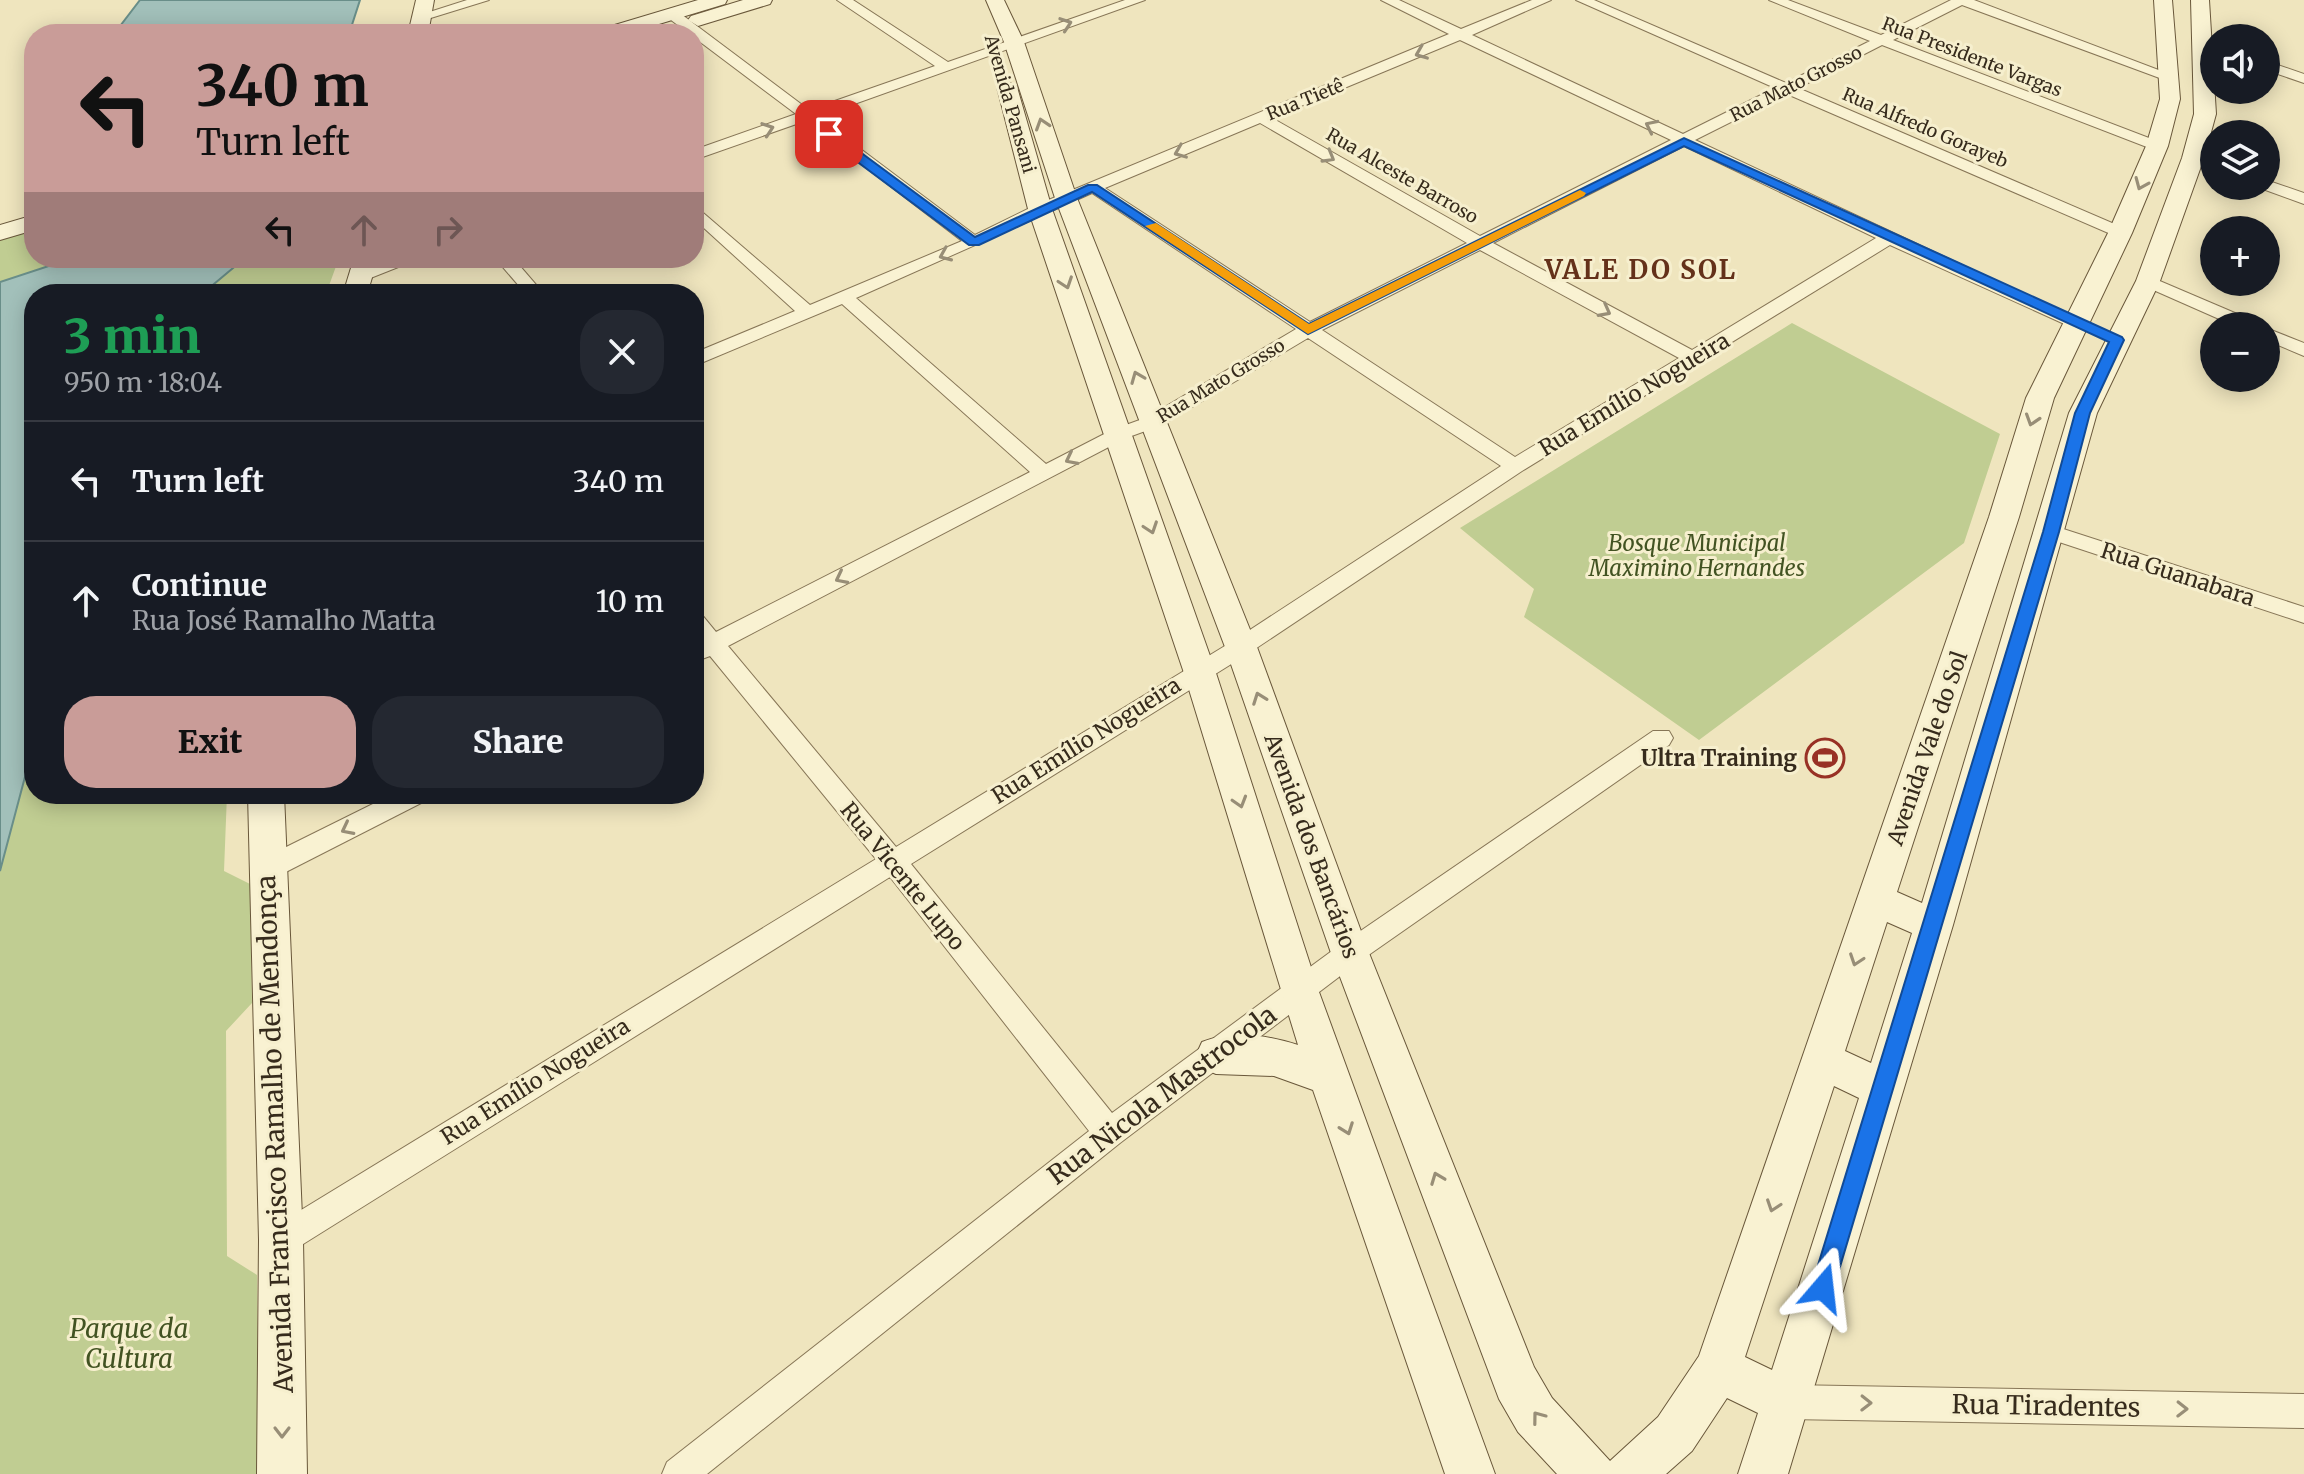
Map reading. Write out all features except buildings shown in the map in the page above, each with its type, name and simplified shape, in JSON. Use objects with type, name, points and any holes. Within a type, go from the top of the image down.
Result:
[{"type":"street","points":[[421,17],[482,0]]},
{"type":"street","points":[[670,24],[718,0]]},
{"type":"street","points":[[844,0],[945,66]]},
{"type":"street","name":"Avenida Pansani","points":[[976,0],[1005,45]]},
{"type":"street","name":"Avenida Pansani","points":[[995,0],[1005,45],[1066,198]]},
{"type":"street","points":[[704,151],[1138,0]]},
{"type":"street","points":[[1388,0],[1889,238],[2117,340]]},
{"type":"street","name":"Rua Tietê","points":[[704,356],[974,242],[1066,198],[1544,0]]},
{"type":"street","name":"Rua Alfredo Gorayeb","points":[[1583,0],[2120,233]]},
{"type":"street","name":"Rua Presidente Vargas","points":[[1776,0],[2157,146]]},
{"type":"street","points":[[1962,0],[2170,77],[2200,82]]},
{"type":"street","name":"Rua Mato Grosso","points":[[704,649],[1119,434],[1155,421],[1308,330],[1962,0]]},
{"type":"street","points":[[654,24],[755,1]]},
{"type":"street","points":[[2160,1],[2200,5]]},
{"type":"street","name":"Avenida Vale do Sol","points":[[1629,1474],[1675,1434],[1718,1369],[2004,517],[2040,398],[2120,233],[2157,146],[2170,99],[2160,1]]},
{"type":"street","points":[[679,19],[685,24]]},
{"type":"street","points":[[704,38],[974,242]]},
{"type":"street","points":[[2280,70],[2304,79]]},
{"type":"street","name":"Rua Alceste Barroso","points":[[1261,118],[1480,243],[1693,358]]},
{"type":"street","points":[[2157,146],[2200,161]]},
{"type":"street","points":[[1763,1474],[1788,1402],[1934,925],[2051,532],[2083,413],[2200,170]]},
{"type":"street","points":[[2280,190],[2304,199]]},
{"type":"street","points":[[1066,198],[1308,330],[1515,466]]},
{"type":"street","points":[[1066,198],[1119,434],[1199,670],[1299,992],[1470,1474]]},
{"type":"street","name":"Avenida dos Bancários","points":[[1066,198],[1241,647],[1350,953],[1516,1382],[1535,1415],[1591,1474]]},
{"type":"street","points":[[0,217],[24,210]]},
{"type":"street","points":[[704,219],[808,313]]},
{"type":"street","points":[[0,233],[24,225]]},
{"type":"street","points":[[2120,233],[2162,247]]},
{"type":"street","name":"Rua Emílio Nogueira","points":[[281,1240],[891,859],[1241,647],[1515,466],[1889,238]]},
{"type":"street","points":[[361,276],[384,268]]},
{"type":"street","points":[[513,268],[526,284]]},
{"type":"street","points":[[2148,281],[2218,312]]},
{"type":"street","points":[[845,298],[1044,473]]},
{"type":"street","points":[[2280,339],[2304,350]]},
{"type":"street","points":[[2004,517],[2051,532]]},
{"type":"street","name":"Rua Guanabara","points":[[2051,532],[2304,615]]},
{"type":"street","name":"Rua Vicente Lupo","points":[[704,649],[891,859],[1109,1133]]},
{"type":"street","name":"Rua Nicola Mastrocola","points":[[679,1474],[1109,1133],[1350,953],[1661,738]]},
{"type":"street","name":"Avenida Francisco Ramalho de Mendonça","points":[[266,804],[281,1240],[282,1474]]},
{"type":"street","points":[[267,869],[396,804]]},
{"type":"street","points":[[1876,900],[1934,925]]},
{"type":"street","points":[[1216,1055],[1245,1052],[1274,1055],[1329,1077]]},
{"type":"street","points":[[1822,1060],[1883,1089]]},
{"type":"street","points":[[1718,1369],[1788,1402]]},
{"type":"street","name":"Rua Tiradentes","points":[[1788,1402],[2304,1411]]},
{"type":"green space","name":"Parque da Cultura","points":[[24,229],[24,268],[335,268],[330,284],[24,284],[24,804],[227,804],[224,871],[250,884],[252,1003],[226,1031],[227,1256],[257,1275],[258,1474],[0,1474],[0,236]]},
{"type":"green space","name":"Bosque Municipal Maximino Hernandes","points":[[1792,323],[2000,434],[1964,543],[1699,740],[1524,617],[1534,589],[1460,528]]},
{"type":"water","points":[[140,0],[360,0],[352,24],[122,24]]},
{"type":"water","points":[[43,268],[233,268],[214,284],[24,284],[24,781],[0,871],[0,282]]},
{"type":"slow traffic","points":[[1151,226],[1308,330],[1580,193]]},
{"type":"place","name":"Ultra Training","points":[[1825,758]]},
{"type":"district","name":"VALE DO SOL","points":[[1641,270]]},
{"type":"route","points":[[829,134],[974,242],[1093,187],[1308,330],[1684,142],[2117,340],[2083,413],[2066,467],[2051,532],[1823,1288]]}]
